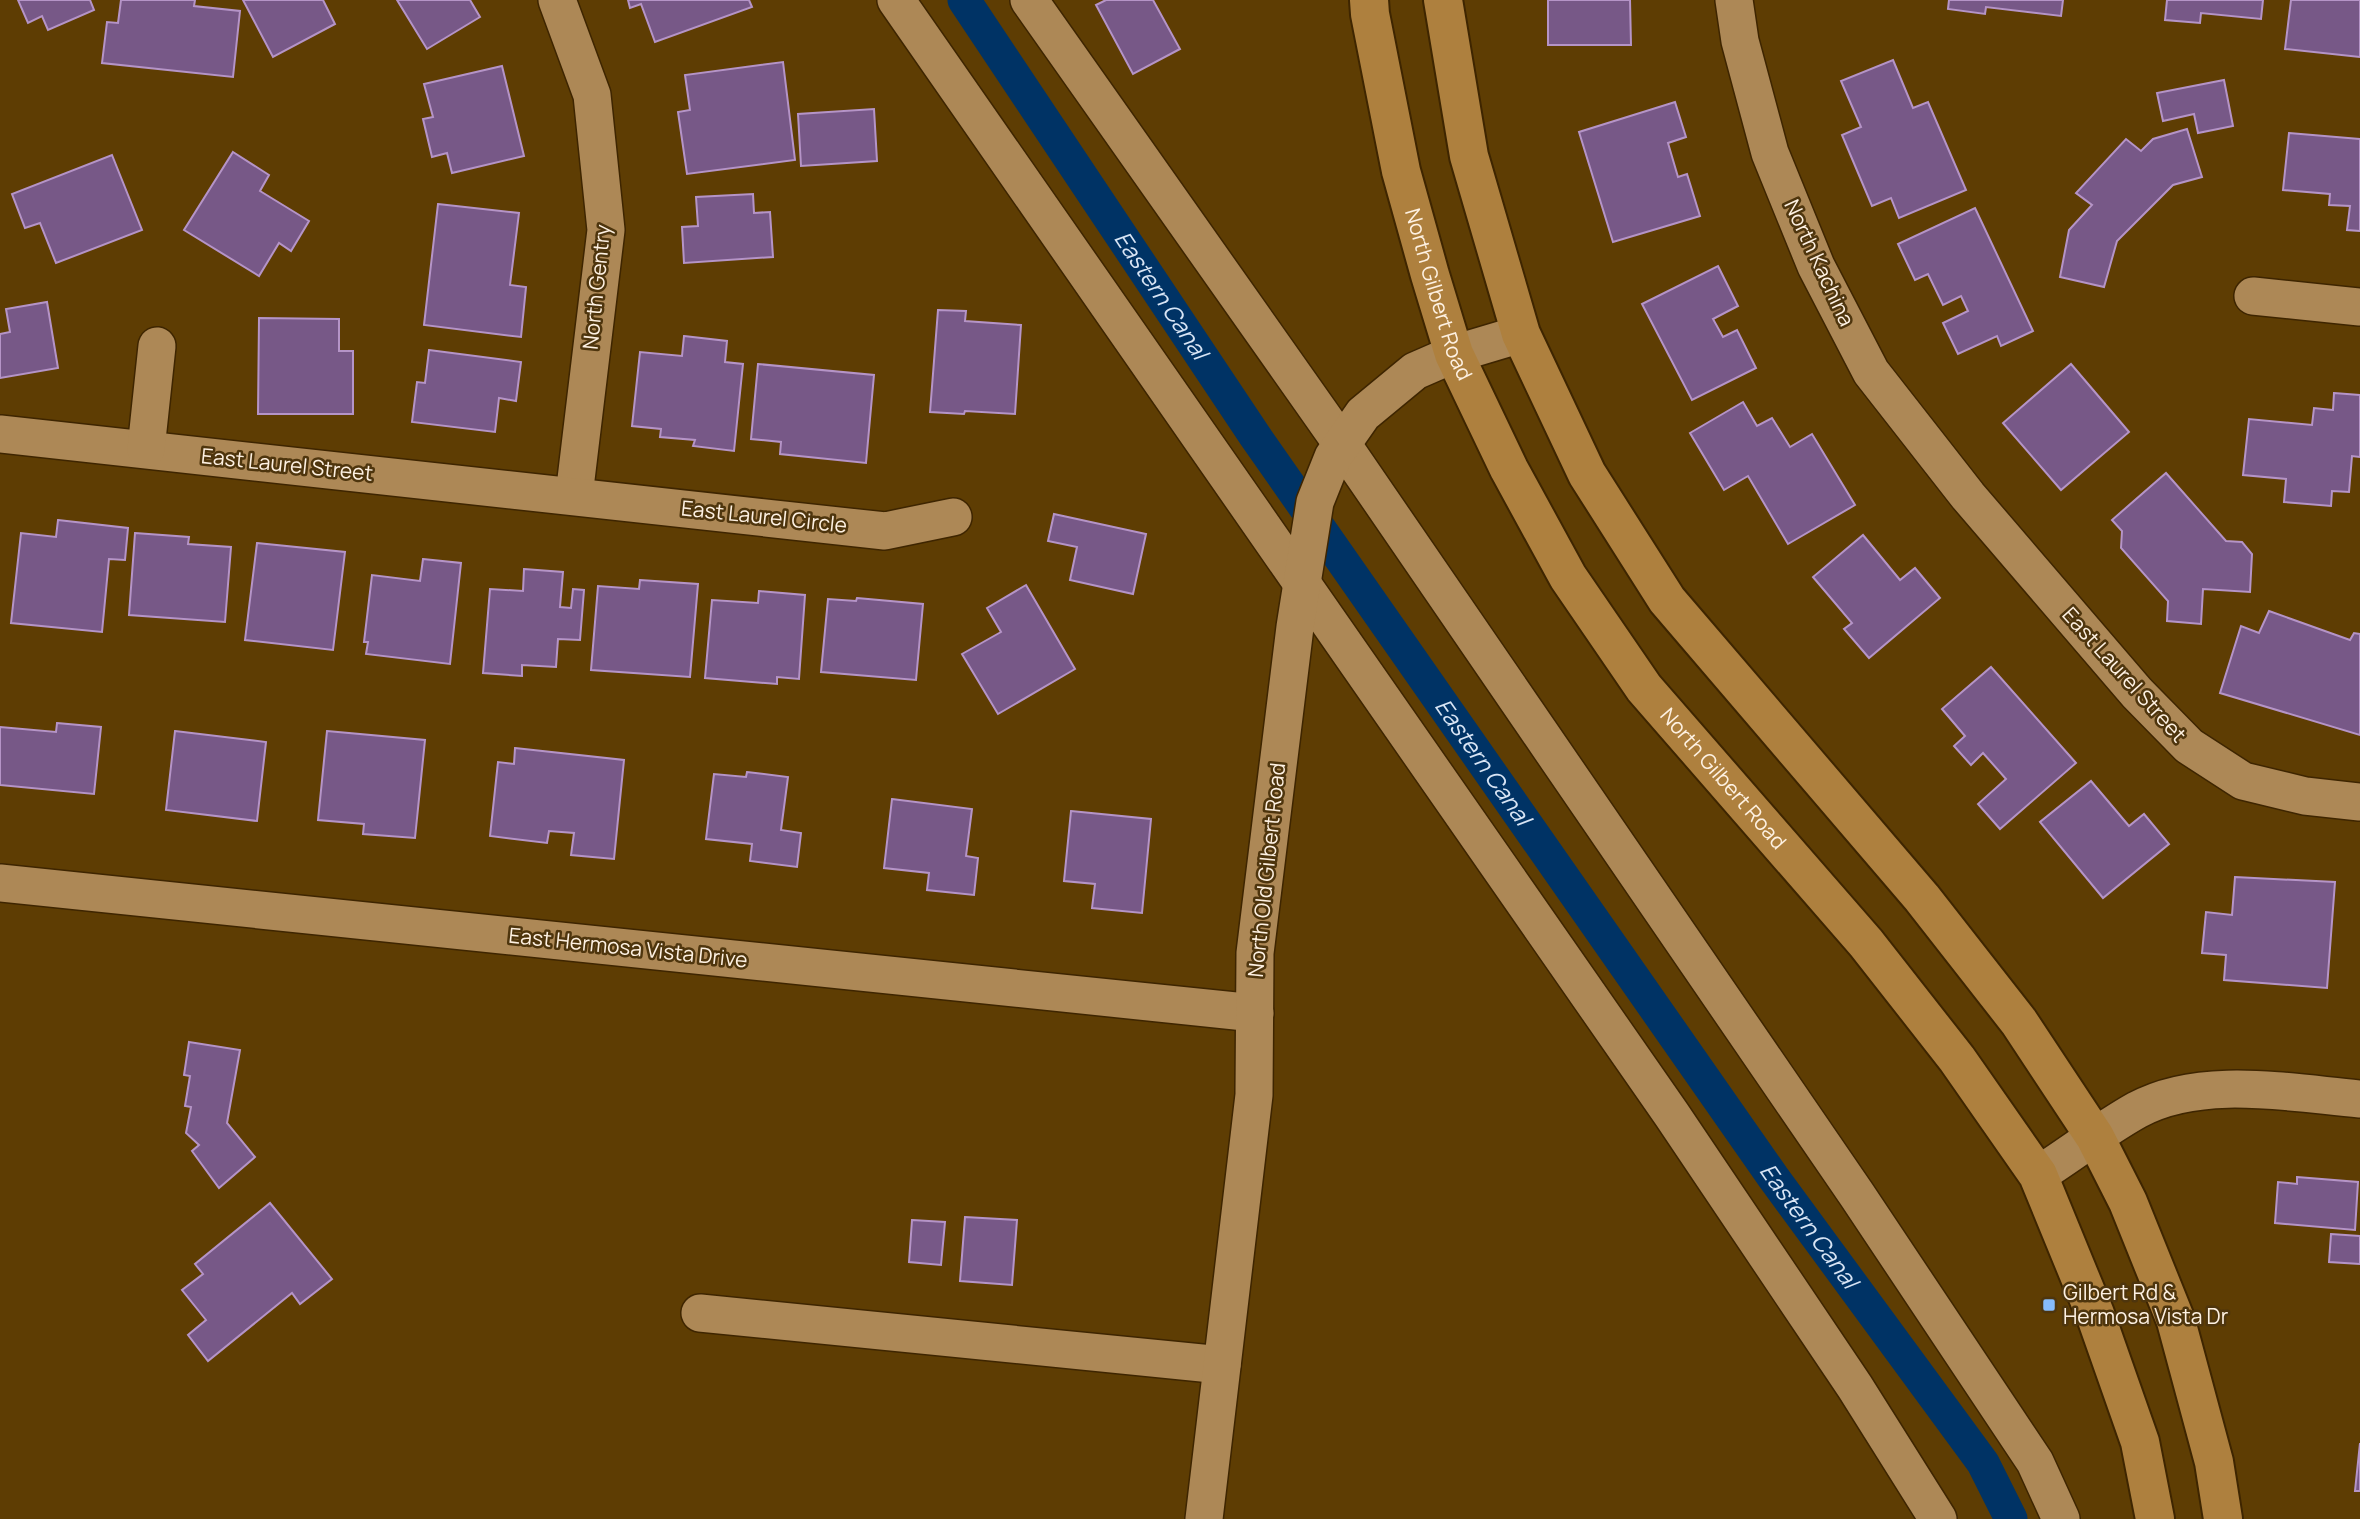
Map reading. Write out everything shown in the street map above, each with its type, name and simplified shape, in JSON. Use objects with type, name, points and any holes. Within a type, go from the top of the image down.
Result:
[{"type":"main road","name":"North Gilbert Road","points":[[1369,0],[1401,171],[1454,354],[1509,469],[1568,578],[1644,688],[1866,943],[1957,1059],[2038,1175],[2095,1314],[2140,1442],[2155,1519]]},
{"type":"main road","points":[[1443,0],[1469,156],[1521,334],[1587,474],[1667,600],[1922,898],[2019,1022],[2095,1137],[2128,1202],[2176,1321],[2214,1462],[2223,1519]]},
{"type":"street","name":"North Gentry","points":[[557,0],[592,95],[606,230],[574,496]]},
{"type":"street","points":[[896,0],[1303,574],[1856,1387],[1938,1519]]},
{"type":"street","points":[[1029,0],[1337,450],[1857,1195],[2035,1462],[2061,1519]]},
{"type":"street","name":"North Kachina","points":[[1734,0],[1740,41],[1770,153],[1816,266],[1871,372],[1968,496]]},
{"type":"street","points":[[2253,296],[2360,307]]},
{"type":"street","name":"North Old Gilbert Road","points":[[1204,1519],[1254,1096],[1255,953],[1303,574],[1315,502],[1337,450],[1363,414],[1415,371],[1454,354],[1521,334]]},
{"type":"street","points":[[146,449],[157,346]]},
{"type":"street","name":"East Laurel Street","points":[[0,434],[574,496]]},
{"type":"street","name":"East Laurel Circle","points":[[574,496],[885,531],[953,517]]},
{"type":"street","name":"East Laurel Street","points":[[1968,496],[2137,693],[2189,747],[2243,781],[2305,796],[2360,802]]},
{"type":"street","name":"East Hermosa Vista Drive","points":[[0,883],[1255,1013]]},
{"type":"street","points":[[2038,1175],[2139,1109],[2181,1094],[2241,1088],[2360,1099]]},
{"type":"street","points":[[700,1313],[1222,1365]]},
{"type":"building","points":[[18,0],[90,0],[94,10],[48,30],[42,16],[28,23]]},
{"type":"building","points":[[121,0],[195,0],[194,6],[240,11],[233,77],[102,63],[107,22],[118,23]]},
{"type":"building","points":[[243,0],[323,0],[335,24],[273,57]]},
{"type":"building","points":[[397,0],[470,0],[480,17],[427,49]]},
{"type":"building","points":[[628,0],[749,0],[752,7],[655,42],[641,4],[630,8]]},
{"type":"building","points":[[1106,0],[1153,0],[1180,49],[1133,74],[1096,5]]},
{"type":"building","points":[[1548,0],[1630,0],[1631,45],[1548,45]]},
{"type":"building","points":[[1949,0],[2063,0],[2061,16],[1986,7],[1985,14],[1948,9]]},
{"type":"building","points":[[2167,0],[2263,0],[2261,19],[2201,13],[2200,23],[2165,20]]},
{"type":"building","points":[[2291,0],[2360,0],[2360,57],[2285,49]]},
{"type":"building","points":[[1893,60],[1913,108],[1928,102],[1966,190],[1899,218],[1891,198],[1872,206],[1842,135],[1861,127],[1841,81]]},
{"type":"building","points":[[783,62],[795,160],[687,174],[678,112],[690,110],[685,75]]},
{"type":"building","points":[[502,66],[524,156],[452,173],[447,153],[432,157],[423,119],[433,117],[424,84]]},
{"type":"building","points":[[2224,80],[2233,126],[2198,133],[2194,114],[2163,121],[2157,93]]},
{"type":"building","points":[[1675,102],[1686,137],[1668,143],[1678,177],[1687,174],[1700,216],[1613,242],[1579,132]]},
{"type":"building","points":[[874,109],[877,161],[801,166],[798,114]]},
{"type":"building","points":[[2187,129],[2202,177],[2173,185],[2117,241],[2104,287],[2060,277],[2069,230],[2092,205],[2076,193],[2126,139],[2141,151],[2153,139]]},
{"type":"building","points":[[2289,133],[2360,139],[2360,231],[2347,230],[2350,206],[2329,205],[2330,194],[2283,190]]},
{"type":"building","points":[[233,152],[269,175],[260,191],[309,221],[291,251],[279,243],[259,276],[184,230]]},
{"type":"building","points":[[112,155],[142,230],[56,263],[40,223],[25,228],[12,194]]},
{"type":"building","points":[[753,194],[754,213],[770,212],[773,257],[684,263],[682,227],[698,226],[696,197]]},
{"type":"building","points":[[438,204],[519,213],[510,285],[526,287],[521,337],[424,325]]},
{"type":"building","points":[[1975,208],[2033,331],[2001,346],[1997,336],[1958,354],[1943,323],[1968,311],[1961,296],[1943,305],[1928,274],[1915,280],[1898,244]]},
{"type":"building","points":[[1718,266],[1738,306],[1713,319],[1723,337],[1737,330],[1756,368],[1692,400],[1642,304]]},
{"type":"building","points":[[47,302],[58,368],[0,378],[0,334],[10,332],[6,309]]},
{"type":"building","points":[[938,310],[966,311],[965,321],[1021,325],[1015,414],[930,412]]},
{"type":"building","points":[[259,318],[339,319],[339,351],[353,351],[353,414],[258,414]]},
{"type":"building","points":[[684,336],[727,341],[725,362],[743,364],[734,451],[693,446],[695,440],[660,437],[661,429],[632,426],[640,352],[682,356]]},
{"type":"building","points":[[429,350],[521,362],[516,401],[499,398],[495,432],[412,422],[417,382],[425,383]]},
{"type":"building","points":[[758,364],[874,375],[866,463],[780,454],[781,442],[751,439]]},
{"type":"building","points":[[2071,364],[2129,432],[2061,490],[2003,423]]},
{"type":"building","points":[[2334,393],[2360,395],[2360,457],[2352,456],[2349,492],[2332,491],[2331,506],[2284,502],[2286,479],[2243,475],[2249,419],[2312,425],[2314,408],[2333,410]]},
{"type":"building","points":[[1743,402],[1757,426],[1772,418],[1790,447],[1812,434],[1855,505],[1788,544],[1748,476],[1724,490],[1690,433]]},
{"type":"building","points":[[2166,473],[2226,541],[2242,542],[2252,554],[2250,592],[2203,589],[2201,624],[2167,621],[2168,601],[2121,548],[2122,531],[2112,520]]},
{"type":"building","points":[[1054,514],[1146,534],[1133,594],[1070,580],[1077,547],[1048,541]]},
{"type":"building","points":[[58,520],[128,528],[125,560],[109,559],[102,632],[11,623],[21,533],[56,537]]},
{"type":"building","points":[[135,533],[189,537],[188,544],[231,547],[225,622],[129,615]]},
{"type":"building","points":[[1863,535],[1900,580],[1915,568],[1940,598],[1869,658],[1844,629],[1852,623],[1813,577]]},
{"type":"building","points":[[257,543],[345,552],[333,650],[245,640]]},
{"type":"building","points":[[423,559],[461,563],[450,664],[366,654],[368,642],[364,642],[372,575],[420,581]]},
{"type":"building","points":[[524,569],[563,572],[560,607],[571,608],[573,589],[584,590],[580,640],[558,639],[556,667],[522,665],[522,676],[483,673],[490,589],[523,591]]},
{"type":"building","points":[[640,580],[698,584],[690,677],[591,670],[598,586],[639,589]]},
{"type":"building","points":[[1026,585],[1075,669],[998,714],[962,654],[1001,632],[987,608]]},
{"type":"building","points":[[759,591],[805,595],[799,679],[777,677],[777,684],[705,678],[712,600],[758,603]]},
{"type":"building","points":[[857,598],[923,604],[916,680],[821,672],[828,599],[856,601]]},
{"type":"building","points":[[2269,611],[2350,640],[2354,633],[2360,634],[2360,735],[2220,693],[2241,626],[2259,633]]},
{"type":"building","points":[[1991,667],[2076,763],[2000,829],[1978,804],[2006,779],[1983,753],[1971,765],[1954,746],[1965,736],[1942,709]]},
{"type":"building","points":[[57,723],[101,727],[94,794],[0,785],[0,727],[56,732]]},
{"type":"building","points":[[175,731],[266,742],[257,821],[166,810]]},
{"type":"building","points":[[327,731],[425,740],[415,838],[363,834],[364,824],[318,820]]},
{"type":"building","points":[[515,748],[624,760],[614,859],[571,855],[574,833],[549,831],[547,843],[490,836],[498,762],[514,764]]},
{"type":"building","points":[[747,772],[788,777],[781,830],[801,833],[797,867],[750,861],[752,844],[706,839],[714,774],[746,777]]},
{"type":"building","points":[[2091,781],[2129,826],[2144,814],[2169,844],[2103,898],[2040,822]]},
{"type":"building","points":[[892,799],[972,809],[966,856],[978,858],[974,895],[927,890],[929,873],[884,868]]},
{"type":"building","points":[[1071,811],[1151,819],[1142,913],[1092,908],[1095,884],[1064,881]]},
{"type":"building","points":[[2235,877],[2335,882],[2327,988],[2224,980],[2226,955],[2202,953],[2206,912],[2232,915]]},
{"type":"building","points":[[189,1042],[240,1050],[227,1123],[255,1157],[219,1188],[192,1151],[199,1145],[186,1133],[191,1107],[185,1106],[190,1076],[184,1075]]},
{"type":"building","points":[[2297,1177],[2358,1182],[2355,1230],[2275,1223],[2278,1182],[2297,1184]]},
{"type":"building","points":[[270,1203],[332,1279],[300,1304],[292,1293],[208,1361],[188,1335],[206,1320],[182,1290],[203,1274],[195,1264]]},
{"type":"building","points":[[965,1217],[1017,1220],[1012,1285],[960,1281]]},
{"type":"building","points":[[912,1220],[945,1222],[941,1265],[909,1262]]},
{"type":"building","points":[[2331,1234],[2360,1236],[2360,1264],[2329,1262]]},
{"type":"building","points":[[2360,1443],[2360,1491],[2355,1491]]},
{"type":"waterway","name":"Eastern Canal","points":[[964,0],[1255,436],[1773,1177],[1983,1463],[2011,1519]]},
{"type":"place","name":"Gilbert Rd & Hermosa Vista Dr","points":[[2049,1305]]}]
